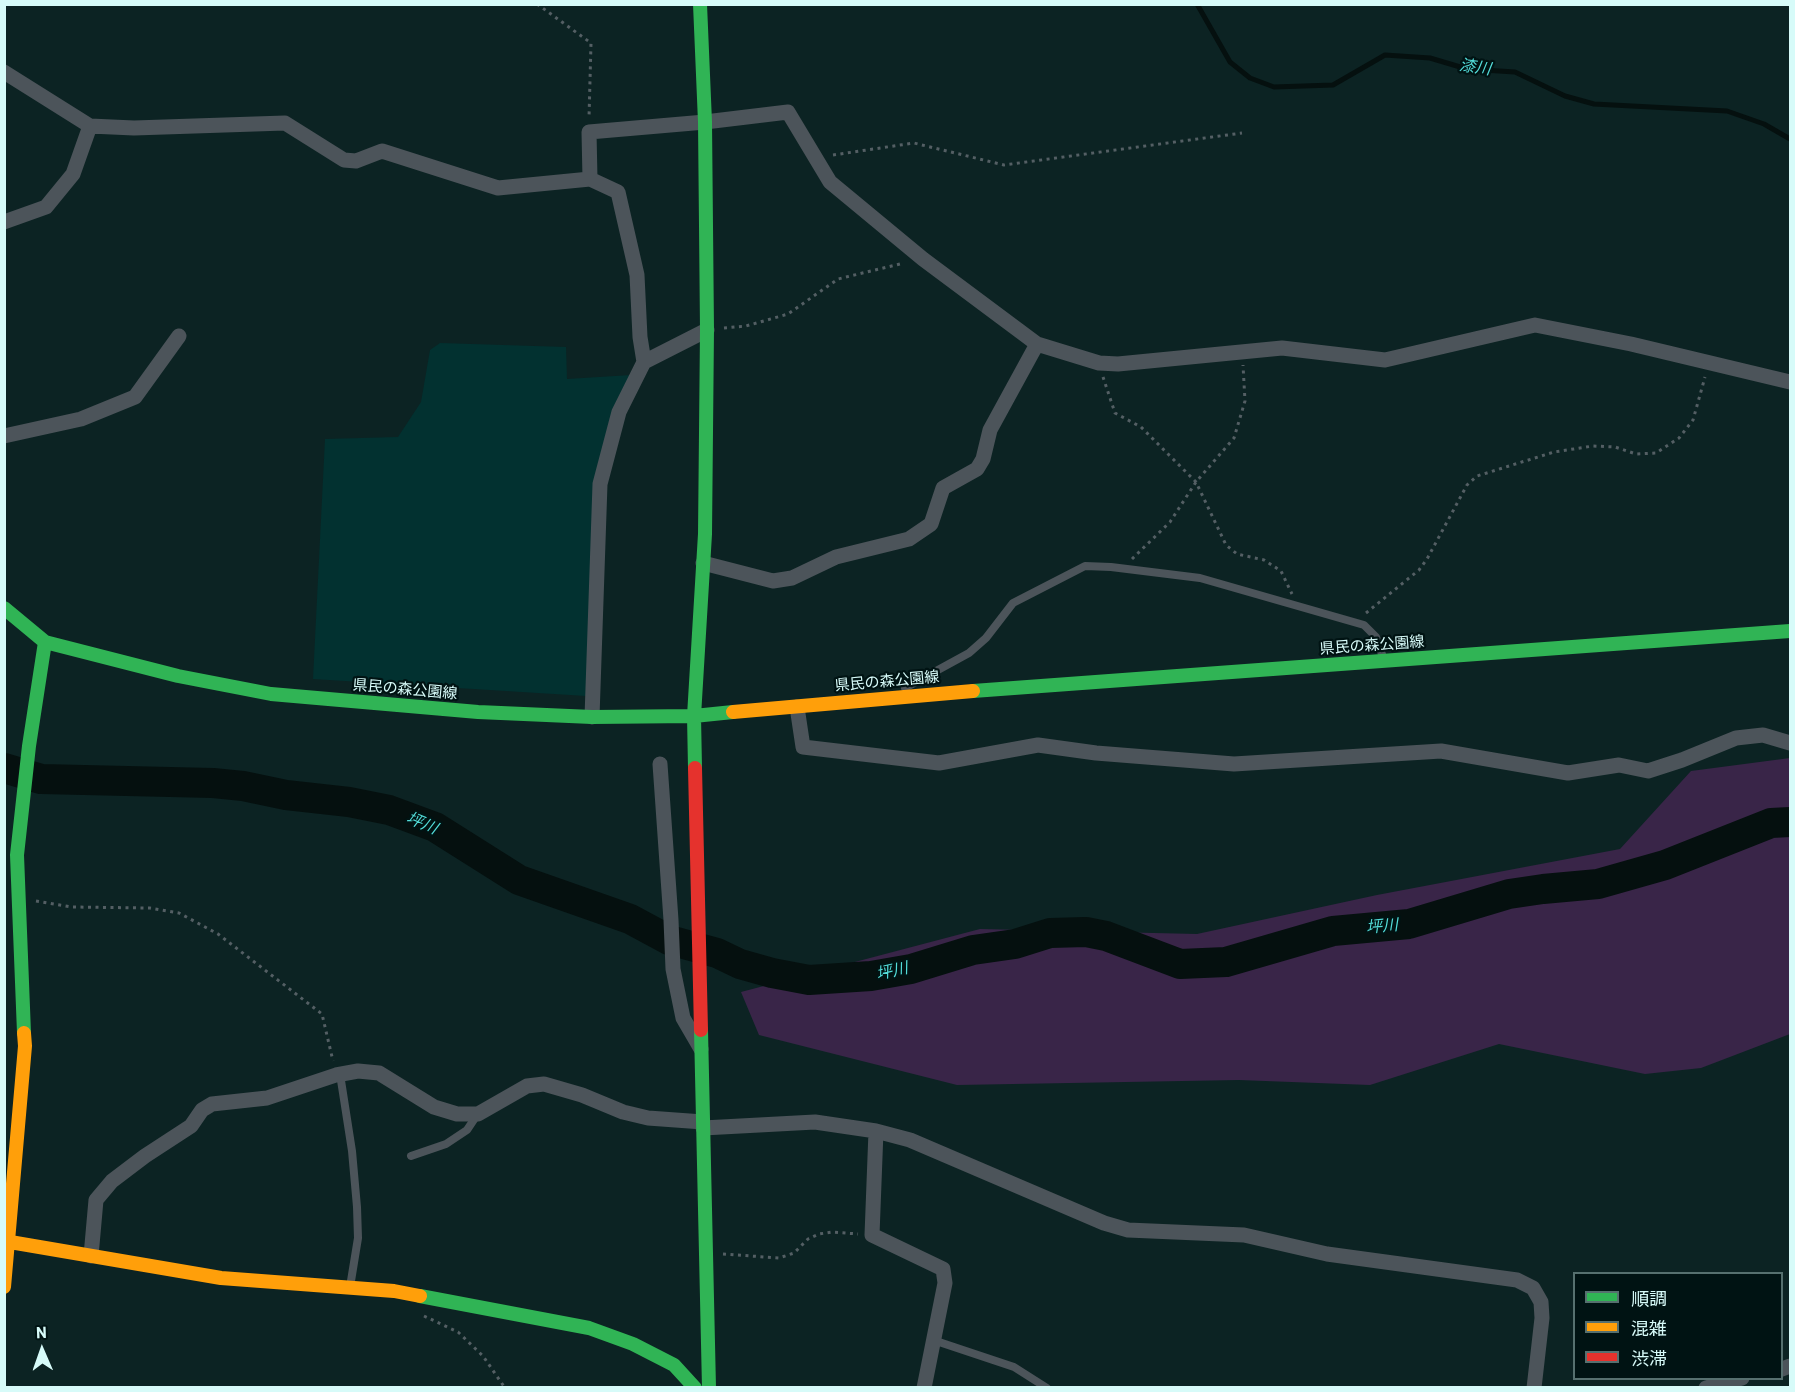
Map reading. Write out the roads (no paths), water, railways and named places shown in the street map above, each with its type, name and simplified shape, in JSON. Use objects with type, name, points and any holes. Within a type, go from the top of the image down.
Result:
[{"type":"street","points":[[700,4],[705,122],[707,330],[703,563],[694,716],[709,1388]]},
{"type":"street","points":[[4,72],[90,126],[134,128],[285,123],[344,160],[356,161],[382,151],[498,188],[590,179],[618,192],[637,275],[639,337],[644,362]]},
{"type":"street","points":[[590,179],[589,132],[788,112],[830,182],[923,258],[1037,344],[1099,363],[1118,364],[1282,348],[1385,360],[1535,325],[1631,344],[1791,382]]},
{"type":"street","points":[[4,222],[46,207],[73,174],[90,126]]},
{"type":"street","points":[[592,717],[600,484],[619,411],[644,362],[707,330]]},
{"type":"street","points":[[4,436],[81,420],[135,397],[179,336]]},
{"type":"street","points":[[703,563],[773,581],[792,578],[836,557],[909,539],[931,524],[943,488],[977,469],[983,459],[993,423],[1037,344]]},
{"type":"street","name":"県民の森公園線","points":[[4,608],[45,642],[178,676],[271,693],[366,704],[592,717],[694,716],[888,697],[1791,631]]},
{"type":"street","points":[[4,1287],[25,1046],[19,898],[11,856],[20,835],[29,746],[45,642]]},
{"type":"street","points":[[797,706],[803,747],[939,763],[1038,745],[1096,753],[1234,764],[1441,751],[1568,773],[1619,765],[1648,771],[1736,738],[1763,735],[1791,743]]},
{"type":"street","points":[[660,764],[673,969],[682,1018],[702,1049]]},
{"type":"street","points":[[91,1256],[96,1200],[120,1175],[191,1126],[202,1110],[212,1104],[267,1098],[338,1074],[358,1071],[379,1073],[434,1107],[457,1114],[478,1114],[527,1086],[544,1084],[582,1095],[623,1112],[648,1118],[703,1125],[814,1122],[876,1131],[910,1140],[1104,1223],[1128,1230],[1244,1235],[1327,1254],[1517,1280],[1533,1288],[1541,1302],[1542,1318],[1534,1388]]},
{"type":"street","points":[[876,1131],[872,1235],[943,1269],[945,1283],[924,1388]]},
{"type":"street","points":[[7,1241],[221,1278],[350,1287],[429,1297],[555,1320],[590,1328],[633,1344],[674,1365],[695,1388]]},
{"type":"street","points":[[1706,1388],[1735,1380]]},
{"type":"lane","points":[[888,697],[969,653],[986,639],[1013,603],[1085,566],[1122,568],[1200,578],[1356,622],[1364,625],[1376,637],[1385,661]]},
{"type":"lane","points":[[338,1074],[352,1151],[357,1207],[358,1238],[350,1287]]},
{"type":"lane","points":[[411,1156],[446,1144],[467,1130],[478,1114]]},
{"type":"lane","points":[[933,1340],[1014,1367],[1047,1388]]},
{"type":"waterway","name":"漆川","points":[[1197,4],[1230,62],[1250,78],[1274,87],[1333,85],[1385,55],[1430,58],[1467,69],[1515,72],[1565,96],[1594,104],[1727,111],[1764,124],[1790,139]]},
{"type":"waterway","name":"坪川","points":[[4,768],[41,779],[213,783],[243,786],[286,795],[349,802],[389,810],[435,827],[519,880],[630,919],[669,940],[717,953],[740,964],[809,980],[871,976],[911,969],[973,950],[1015,944],[1050,933],[1086,932],[1106,936],[1180,964],[1226,962],[1333,931],[1409,924],[1509,894],[1598,884],[1665,865],[1771,823],[1790,822]]}]
